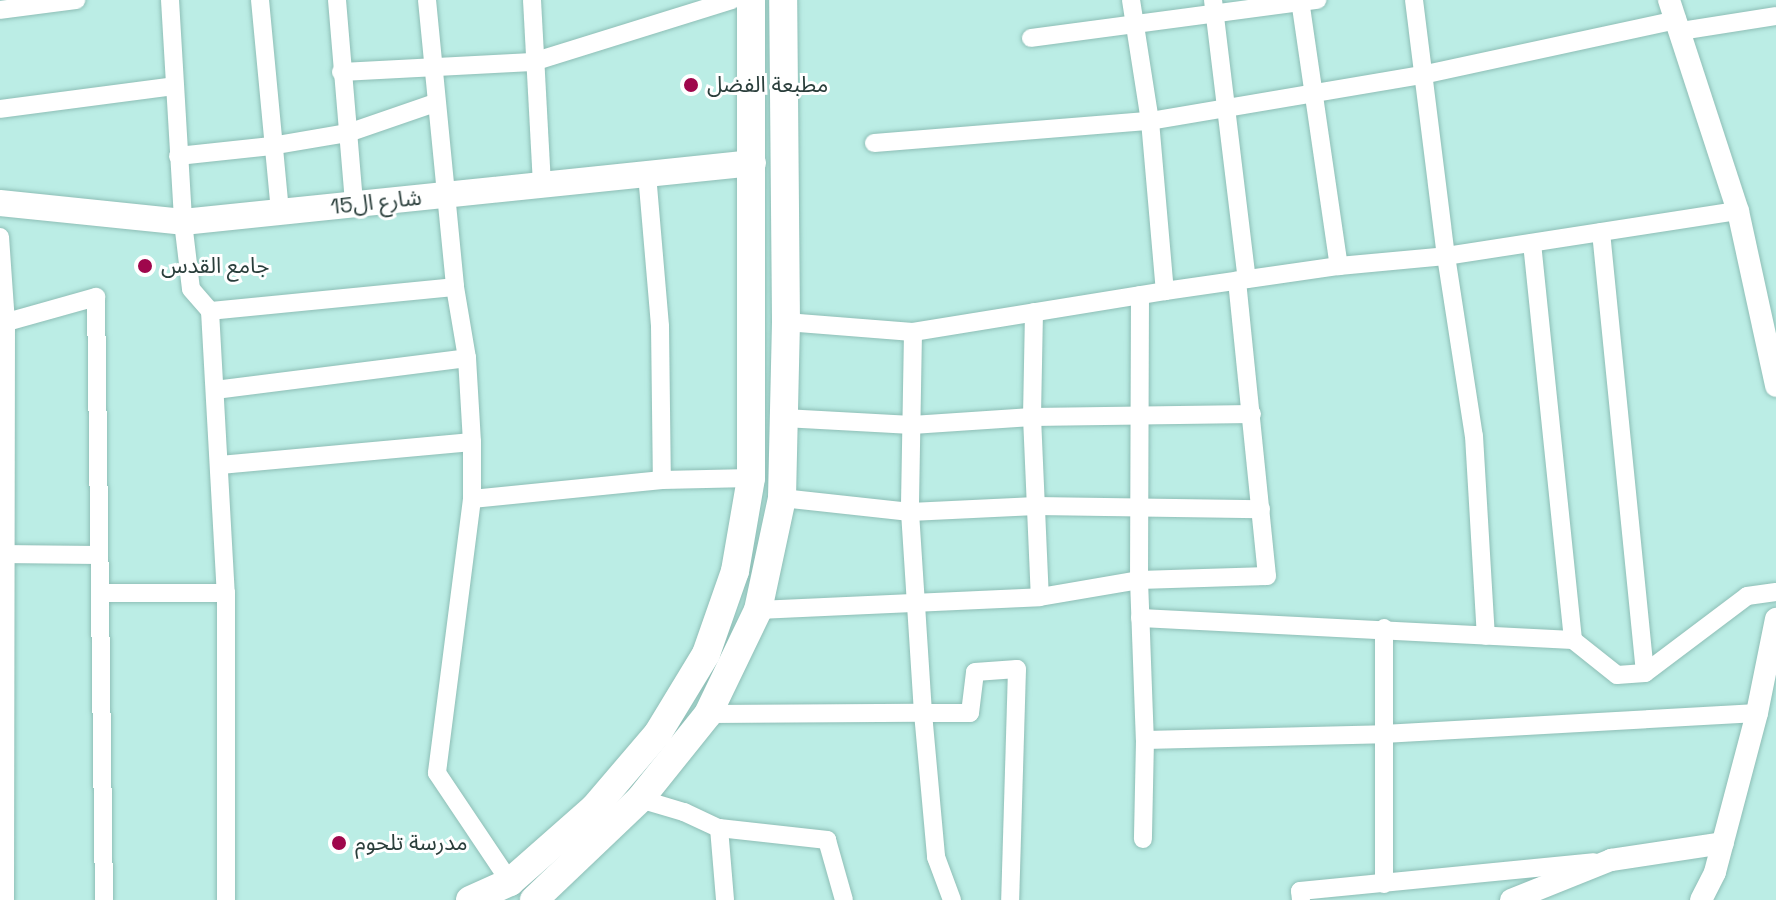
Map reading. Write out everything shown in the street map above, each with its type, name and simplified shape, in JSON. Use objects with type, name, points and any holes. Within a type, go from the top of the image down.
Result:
[{"type":"main road","points":[[470,900],[510,882],[594,808],[658,733],[706,654],[735,571],[751,478],[751,0]]},
{"type":"main road","points":[[548,897],[640,799],[708,714],[758,610],[782,498],[786,322],[783,0]]},
{"type":"main road","name":"شارع ال15","points":[[0,203],[183,222],[753,163]]},
{"type":"street","points":[[0,10],[76,0]]},
{"type":"street","points":[[170,0],[183,222],[191,289],[210,311],[220,465],[226,593],[226,900]]},
{"type":"street","points":[[260,0],[271,146],[280,212]]},
{"type":"street","points":[[337,0],[354,204]]},
{"type":"street","points":[[427,0],[455,287],[467,358],[472,442],[472,499],[437,773],[510,882]]},
{"type":"street","points":[[532,0],[542,185]]},
{"type":"street","points":[[341,72],[533,62],[732,0]]},
{"type":"street","points":[[1131,0],[1150,121],[1165,291]]},
{"type":"street","points":[[1414,0],[1446,256],[1474,436],[1486,636]]},
{"type":"street","points":[[1031,38],[1135,25],[1214,7],[1306,1],[1314,95],[1339,266]]},
{"type":"street","points":[[758,610],[1040,597],[1139,580],[1267,576],[1227,109],[1214,7]]},
{"type":"street","points":[[874,143],[1150,121],[1422,75],[1675,17],[1768,10]]},
{"type":"street","points":[[1675,17],[1738,211],[1776,386]]},
{"type":"street","points":[[0,109],[174,86]]},
{"type":"street","points":[[178,156],[271,146],[348,133],[435,103]]},
{"type":"street","points":[[647,174],[660,326],[662,480]]},
{"type":"street","points":[[786,322],[913,332],[1165,291],[1339,266],[1446,256],[1738,211]]},
{"type":"street","points":[[1601,232],[1645,673]]},
{"type":"street","points":[[0,237],[5,900]]},
{"type":"street","points":[[1532,243],[1573,640]]},
{"type":"street","points":[[210,311],[455,287]]},
{"type":"street","points":[[1140,295],[1139,580],[1145,740],[1143,839]]},
{"type":"street","points":[[3,323],[96,297],[104,900]]},
{"type":"street","points":[[1034,312],[1032,417],[1040,597]]},
{"type":"street","points":[[913,332],[910,512],[914,601],[936,857],[952,900]]},
{"type":"street","points":[[215,390],[467,358]]},
{"type":"street","points":[[784,418],[912,425],[1032,417],[1252,414]]},
{"type":"street","points":[[220,465],[472,442]]},
{"type":"street","points":[[472,499],[662,480],[751,478]]},
{"type":"street","points":[[782,498],[910,512],[1036,506],[1261,509]]},
{"type":"street","points":[[4,554],[99,555]]},
{"type":"street","points":[[1140,618],[1573,640],[1617,675],[1645,673],[1747,596],[1776,592]]},
{"type":"street","points":[[101,593],[226,593]]},
{"type":"street","points":[[1701,900],[1715,872],[1723,843],[1757,713],[1776,619]]},
{"type":"street","points":[[1384,628],[1384,884]]},
{"type":"street","points":[[708,714],[970,713],[975,672],[1017,669],[1010,900]]},
{"type":"street","points":[[1145,740],[1383,734],[1757,713]]},
{"type":"street","points":[[640,799],[684,812],[719,828],[827,840],[844,900]]},
{"type":"street","points":[[719,828],[725,900]]},
{"type":"street","points":[[1301,900],[1300,891],[1611,860],[1723,843]]},
{"type":"street","points":[[1511,900],[1611,860]]},
{"type":"place","name":"مطبعة الفضل","points":[[691,85]]},
{"type":"place","name":"جامع القدس","points":[[145,266]]},
{"type":"place","name":"مدرسة تلحوم","points":[[339,843]]}]
